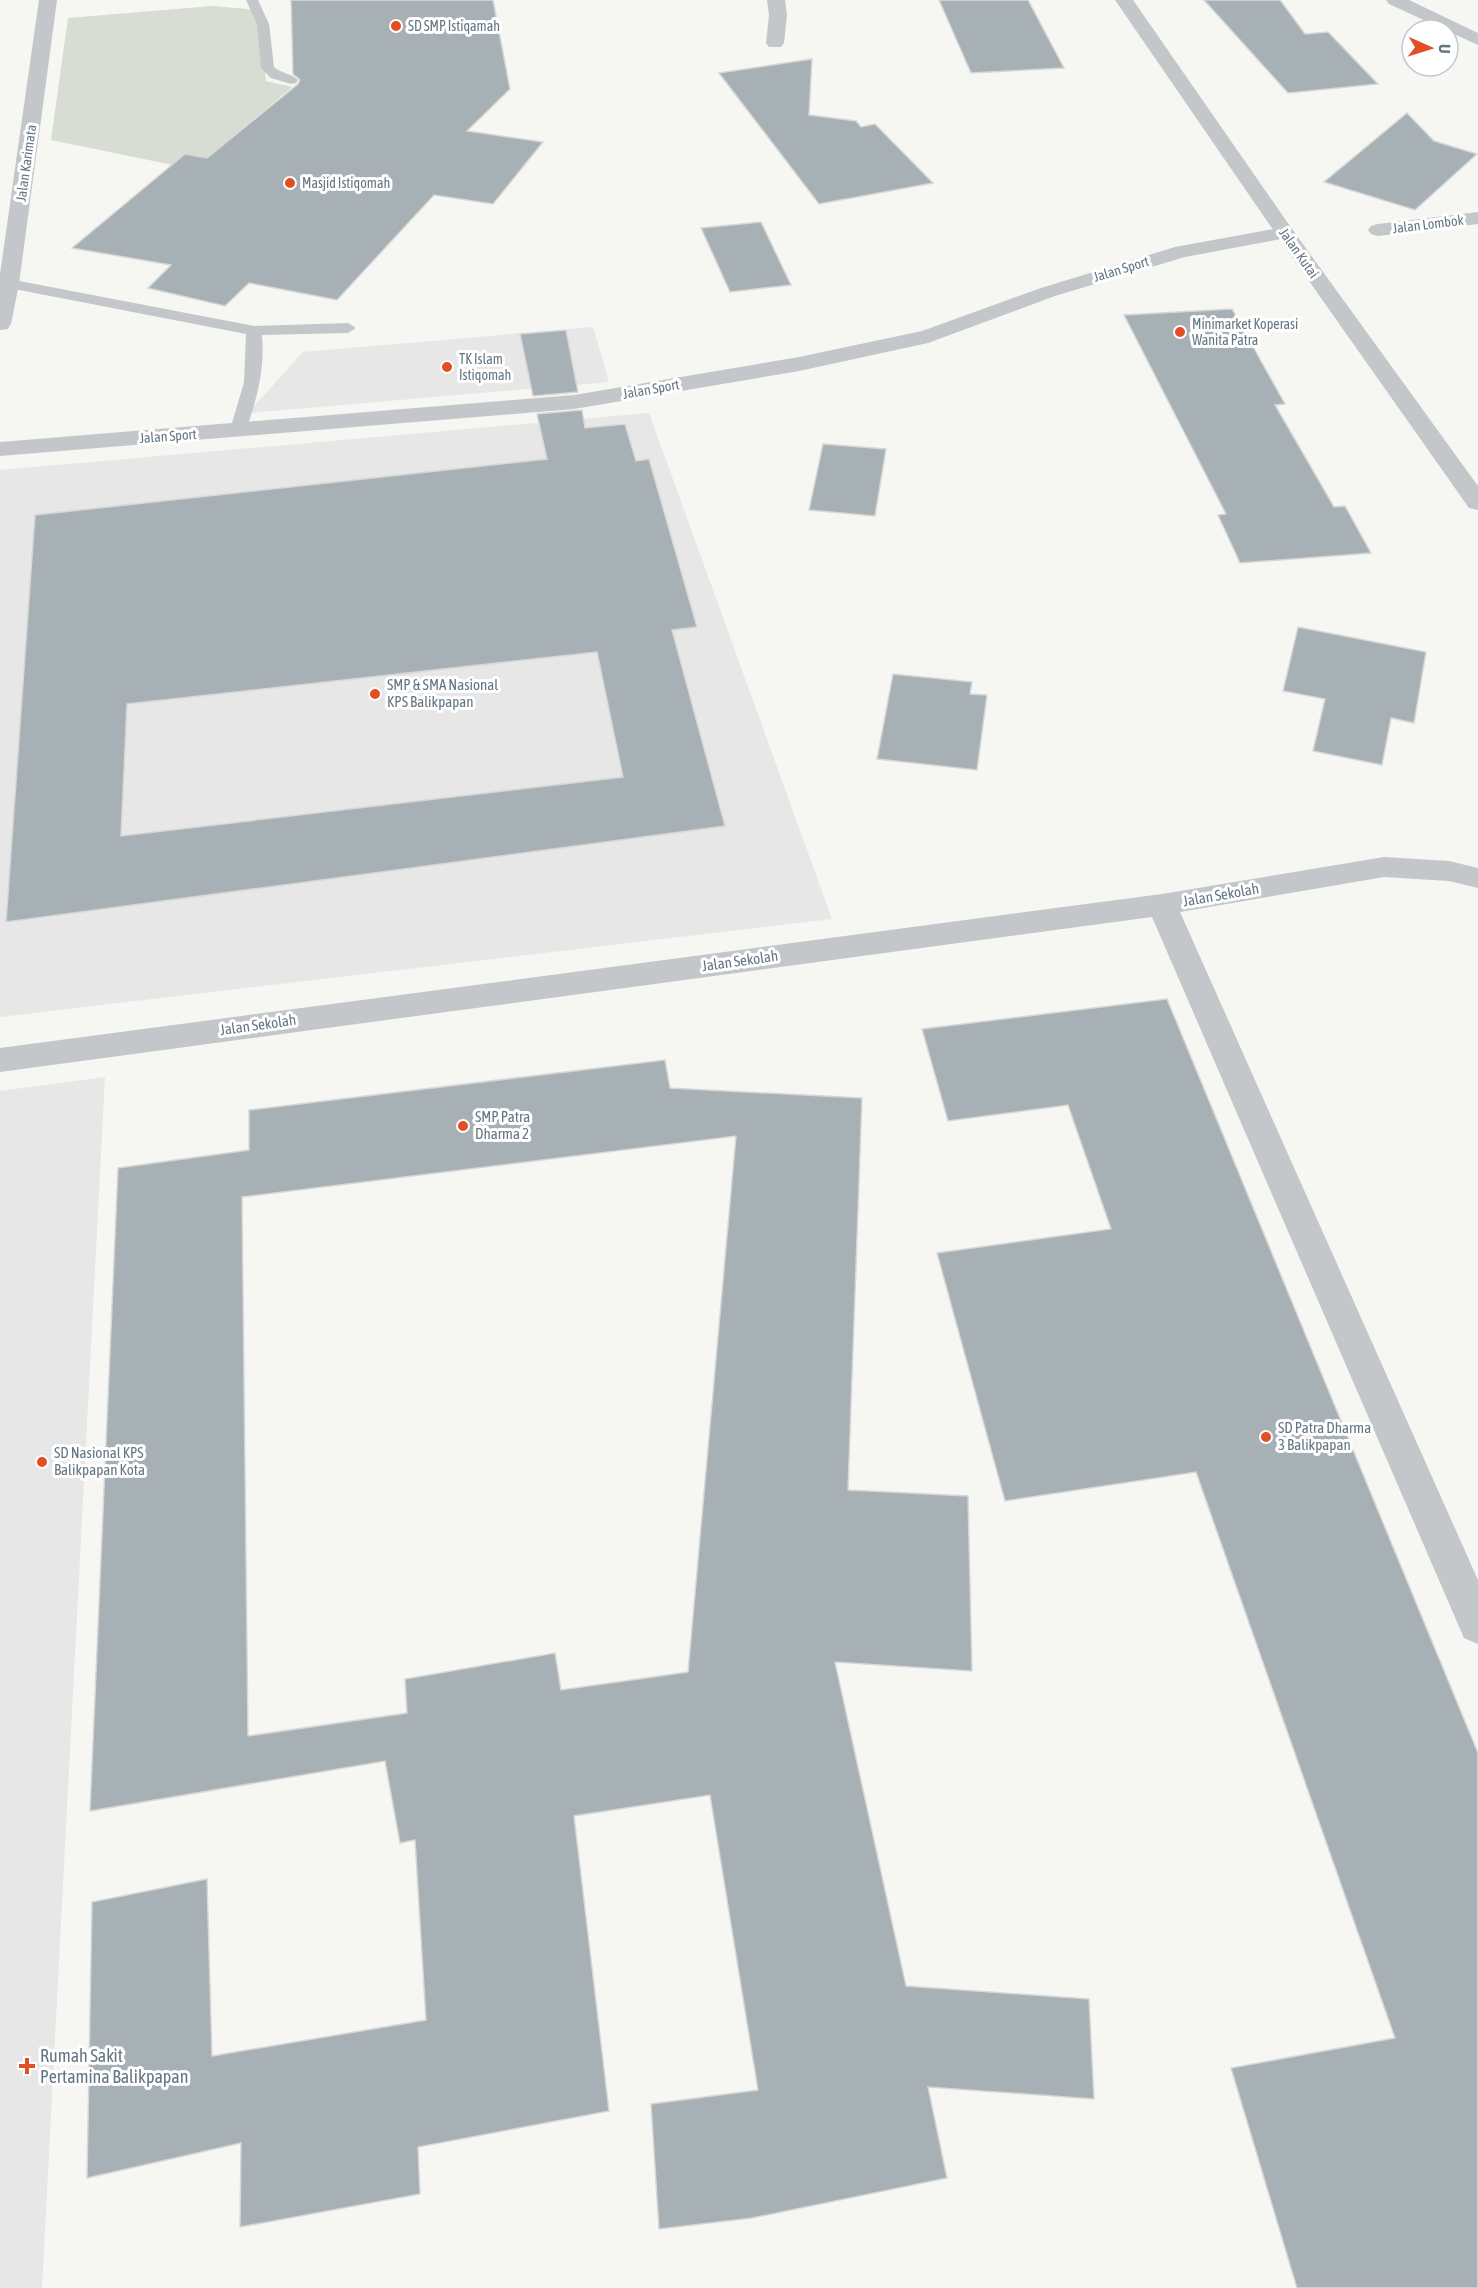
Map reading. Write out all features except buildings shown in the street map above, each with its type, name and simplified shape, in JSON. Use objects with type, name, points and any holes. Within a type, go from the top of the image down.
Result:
[{"type":"street","name":"Jalan Karimata","points":[[0,324],[9,284],[48,0]]},
{"type":"street","points":[[775,43],[778,15],[776,0]]},
{"type":"street","name":"Jalan Kutai","points":[[1124,0],[1285,233],[1478,503]]},
{"type":"street","points":[[1395,0],[1478,40]]},
{"type":"street","name":"Jalan Lombok","points":[[1378,230],[1478,218]]},
{"type":"street","name":"Jalan Sport","points":[[0,449],[574,402],[799,364],[928,336],[1048,292],[1182,251],[1285,233]]},
{"type":"street","name":"Jalan Sekolah","points":[[0,1060],[1162,905],[1384,867],[1449,871],[1478,878]]},
{"type":"street","points":[[1162,905],[1478,1625]]},
{"type":"lane","points":[[252,0],[262,24],[268,68],[276,75],[291,80]]},
{"type":"lane","points":[[9,284],[254,331],[348,328]]},
{"type":"lane","points":[[238,430],[249,398],[257,357],[254,331]]},
{"type":"shaded area","points":[[212,6],[259,10],[266,81],[292,87],[207,158],[185,154],[173,165],[51,140],[68,18]]},
{"type":"shaded area","name":"TK Islam Istiqomah","points":[[593,327],[609,382],[248,413],[303,352]]},
{"type":"shaded area","name":"SMP & SMA Nasional KPS Balikpapan","points":[[649,413],[832,919],[0,1017],[0,470]]},
{"type":"shaded area","name":"SD Nasional KPS Balikpapan Kota","points":[[105,1077],[42,2288],[0,2288],[0,1091]]},
{"type":"place","name":"SD SMP Istiqamah","points":[[396,26]]},
{"type":"place","name":"Masjid Istiqomah","points":[[290,183]]},
{"type":"place","name":"Minimarket Koperasi Wanita Patra","points":[[1180,332]]},
{"type":"place","name":"TK Islam Istiqomah","points":[[447,367]]},
{"type":"place","name":"SMP & SMA Nasional KPS Balikpapan","points":[[375,694]]},
{"type":"place","name":"SMP Patra Dharma 2","points":[[463,1126]]},
{"type":"place","name":"SD Patra Dharma 3 Balikpapan","points":[[1266,1437]]},
{"type":"place","name":"SD Nasional KPS Balikpapan Kota","points":[[42,1462]]},
{"type":"place","name":"Rumah Sakit Pertamina Balikpapan","points":[[27,2066]]}]
